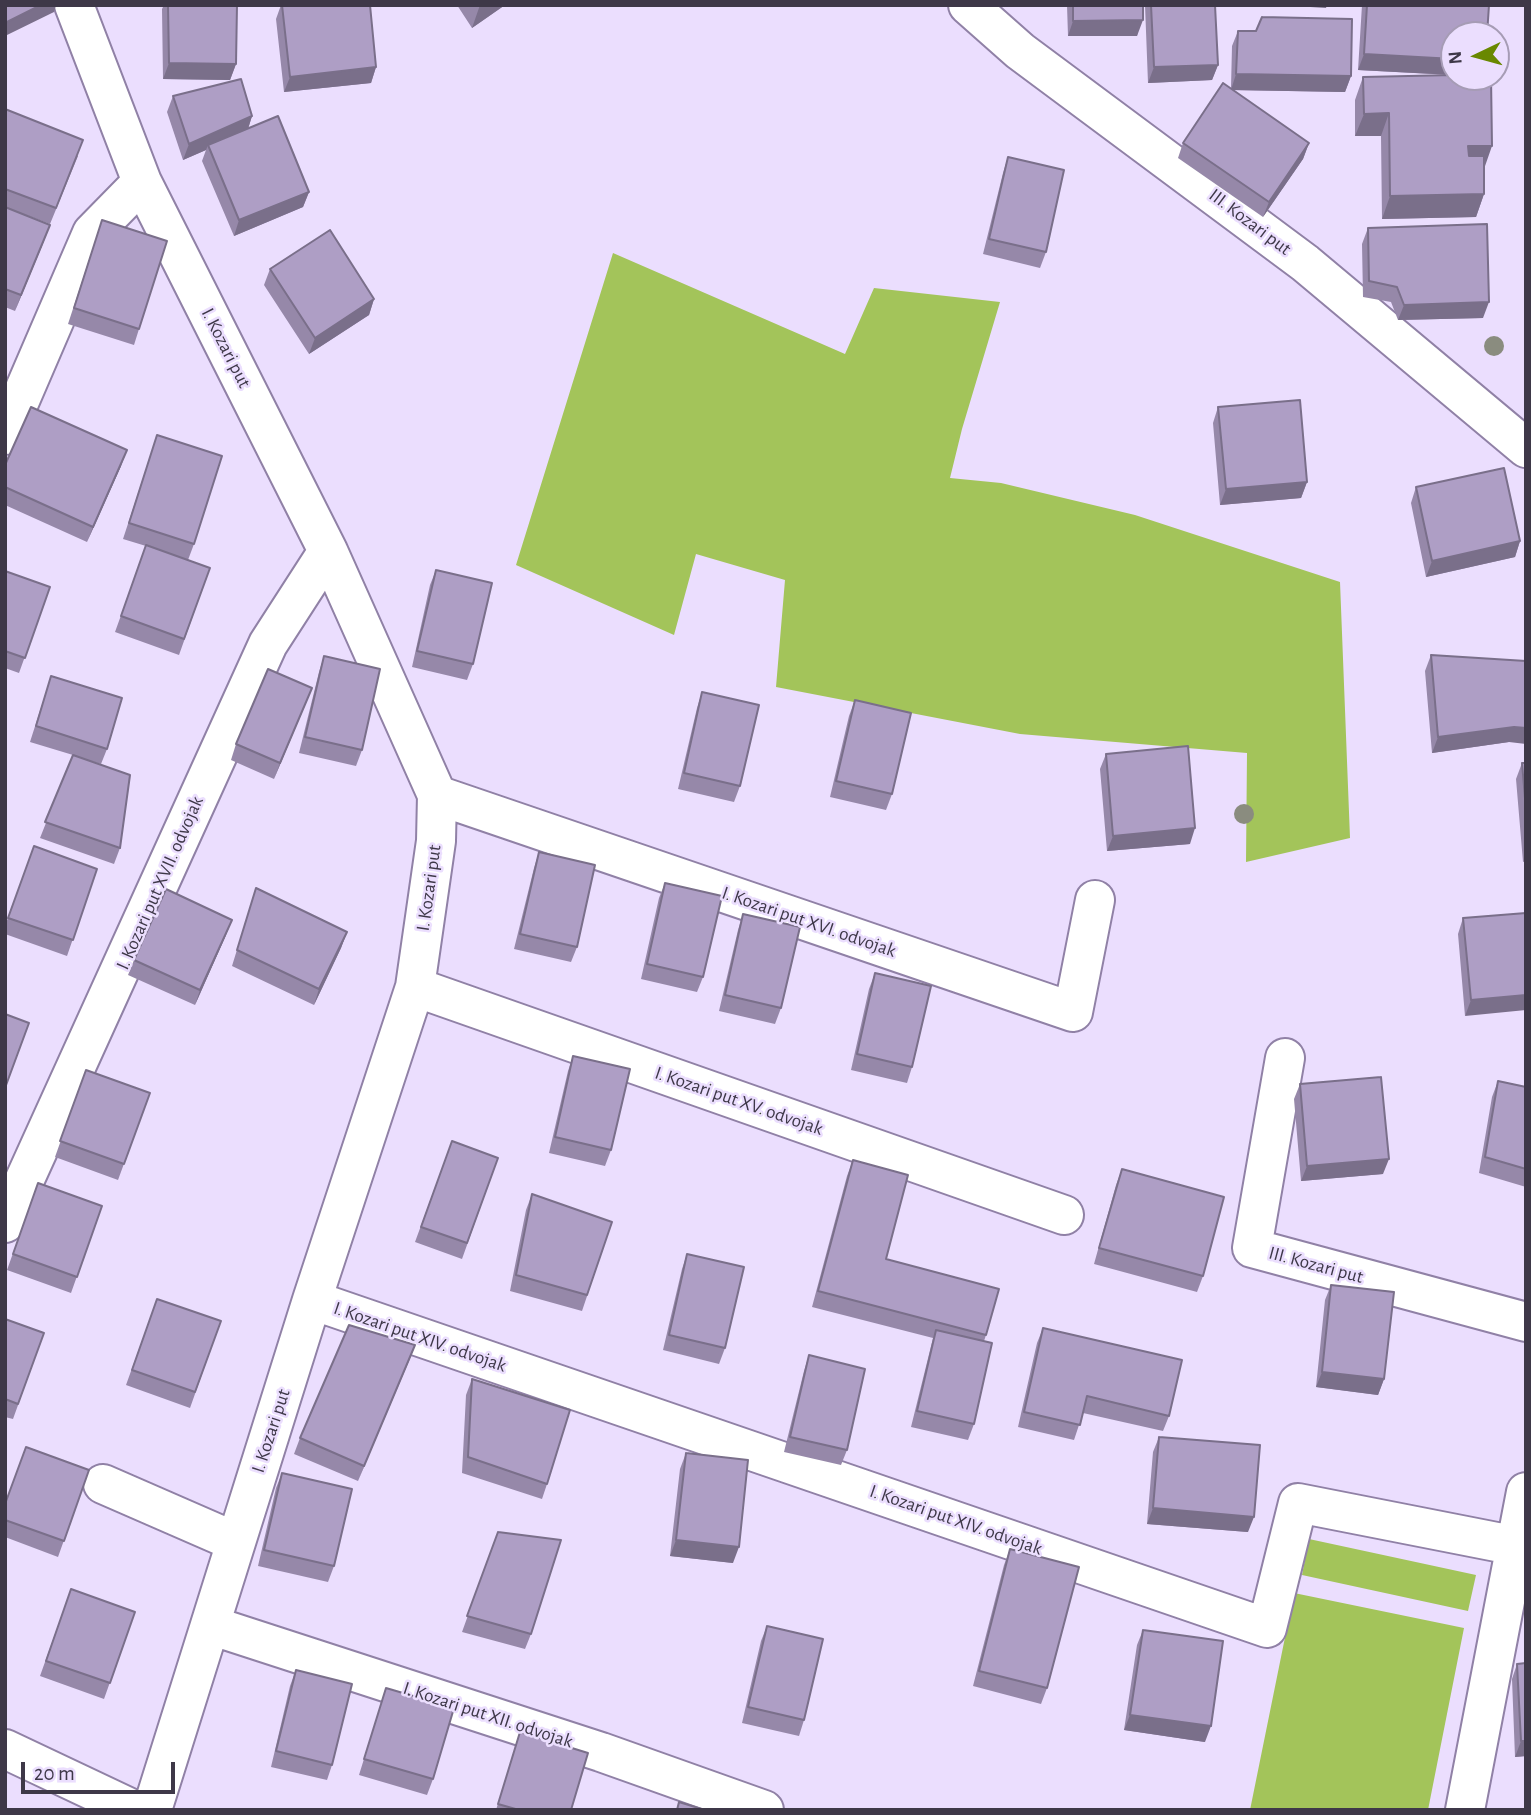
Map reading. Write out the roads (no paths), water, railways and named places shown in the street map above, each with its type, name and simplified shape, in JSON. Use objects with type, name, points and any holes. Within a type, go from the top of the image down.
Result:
[{"type":"street","name":"I. Kozari put","points":[[74,5],[142,182],[328,551],[437,795],[436,841],[415,987],[312,1300],[152,1810]]},
{"type":"street","name":"III. Kozari put","points":[[968,5],[1020,51],[1305,263],[1526,448]]},
{"type":"street","points":[[5,435],[92,233],[142,182]]},
{"type":"street","name":"I. Kozari put XVII. odvojak","points":[[5,1223],[268,644],[328,551]]},
{"type":"street","name":"I. Kozari put XVI. odvojak","points":[[437,795],[1073,1012],[1095,900]]},
{"type":"street","name":"I. Kozari put XV. odvojak","points":[[415,987],[1064,1215]]},
{"type":"street","name":"III. Kozari put","points":[[1285,1058],[1251,1248],[1526,1322]]},
{"type":"street","name":"I. Kozari put XIV. odvojak","points":[[312,1300],[1267,1628],[1298,1503],[1517,1546]]},
{"type":"street","points":[[103,1485],[236,1542]]},
{"type":"street","points":[[1465,1810],[1526,1492]]},
{"type":"street","name":"I. Kozari put XII. odvojak","points":[[209,1625],[601,1752],[764,1810]]},
{"type":"street","points":[[5,1749],[134,1810]]}]
